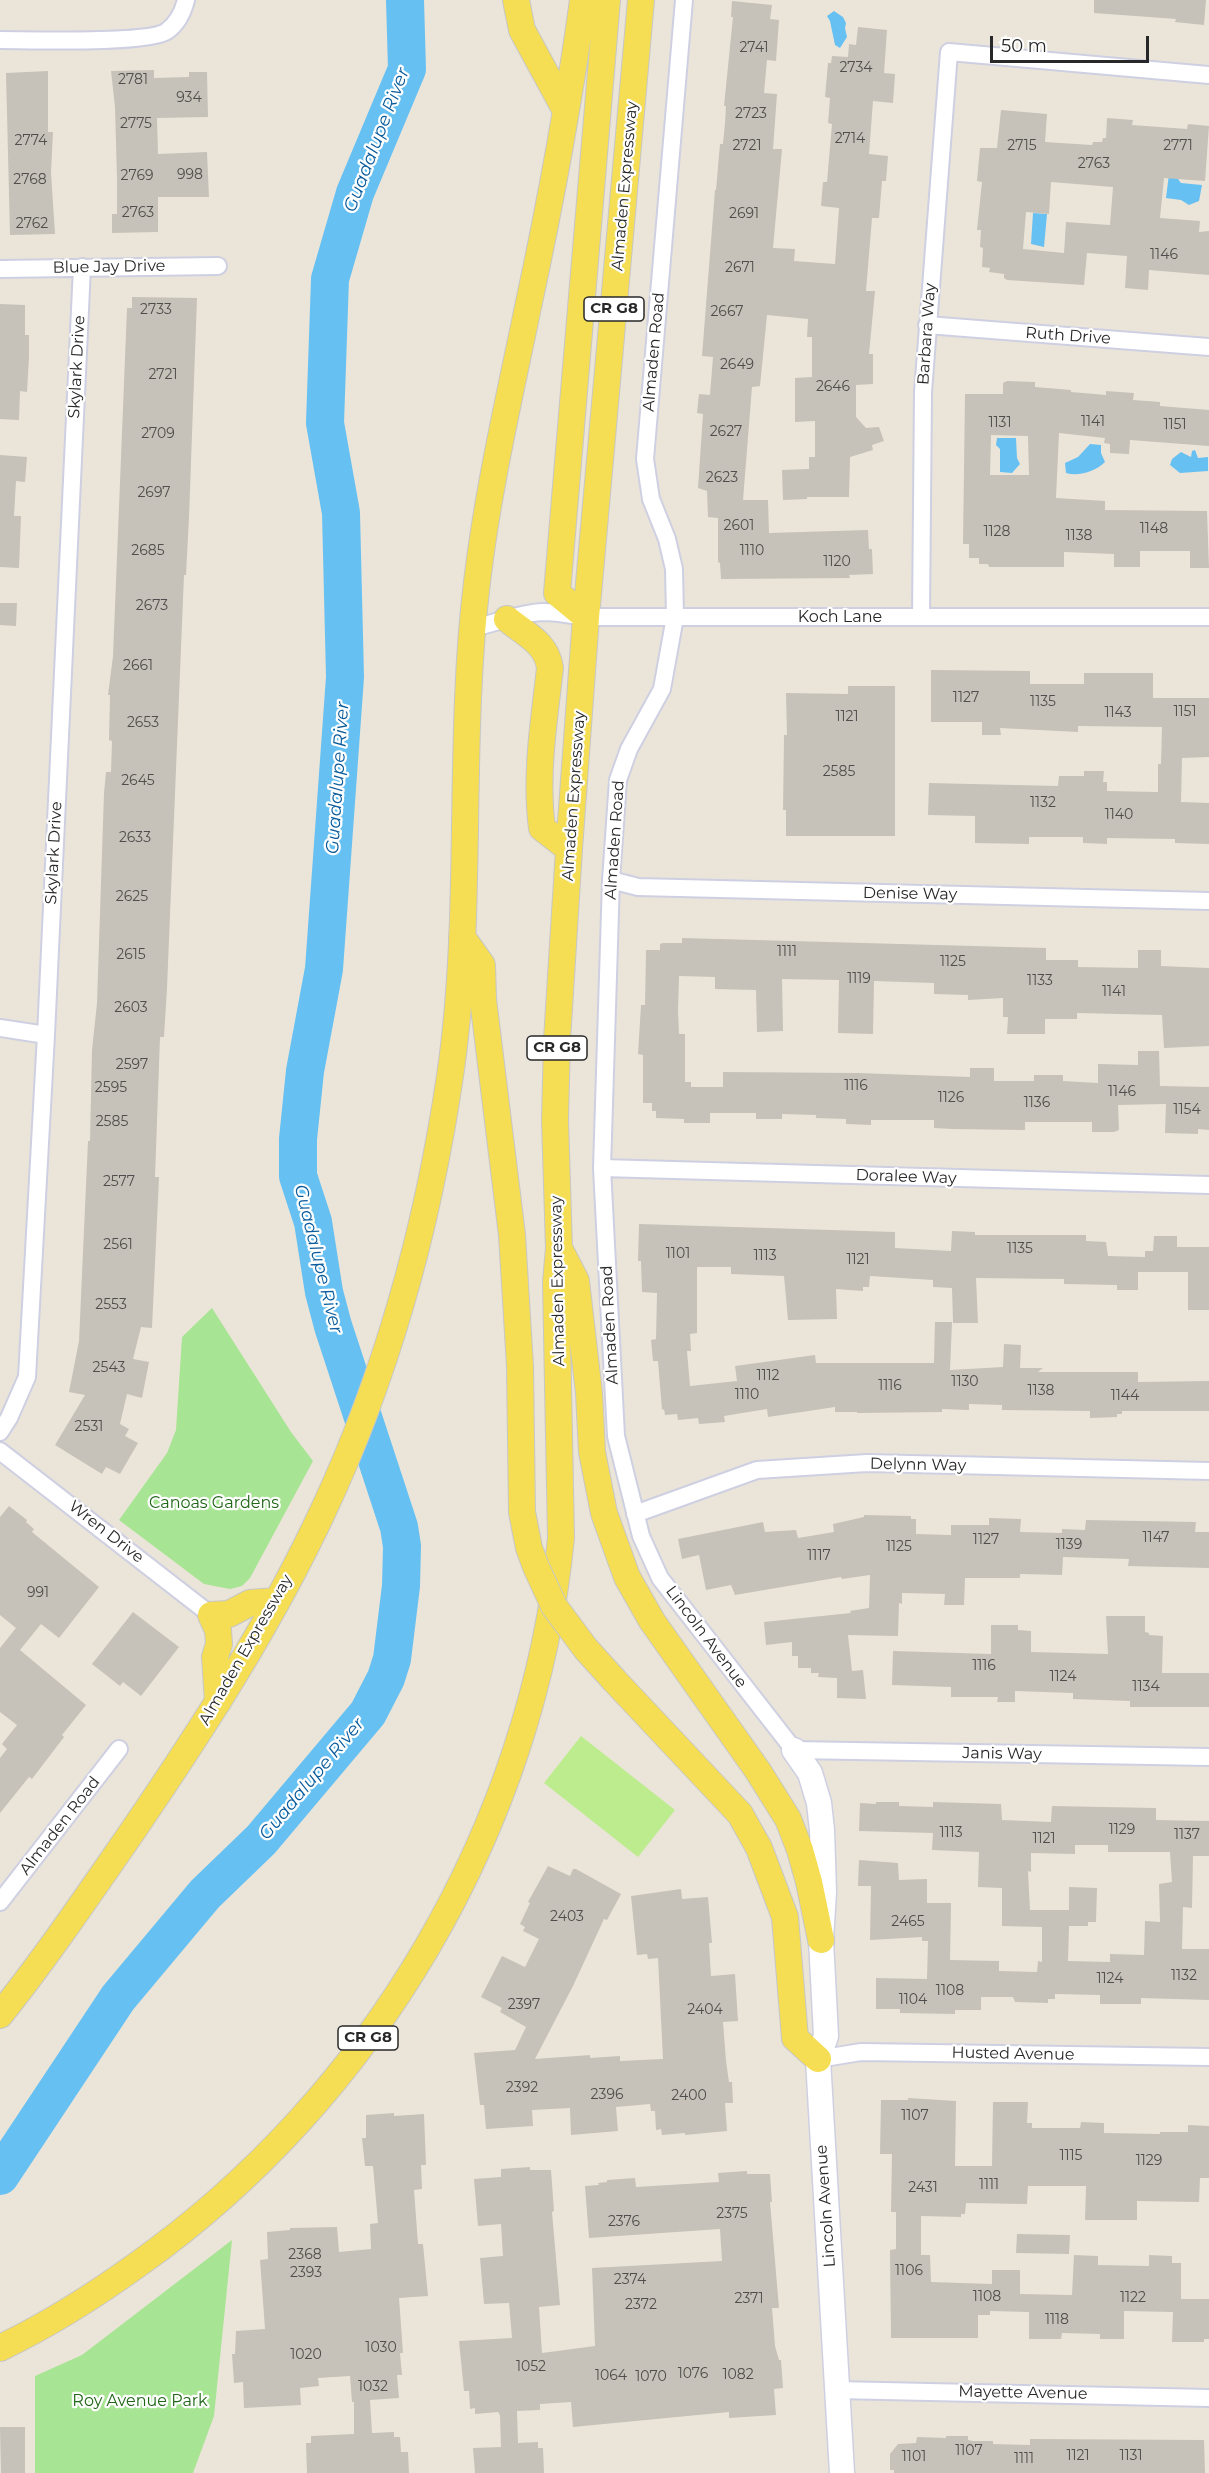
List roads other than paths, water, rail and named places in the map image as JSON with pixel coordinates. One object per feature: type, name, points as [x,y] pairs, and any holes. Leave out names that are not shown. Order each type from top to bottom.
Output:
[{"type":"main road","points":[[516,0],[522,30],[566,111]]},
{"type":"main road","name":"Almaden Expressway","points":[[0,2015],[84,1903],[190,1747],[249,1651],[323,1510],[339,1474],[380,1370],[403,1295],[433,1173],[450,1072],[462,937],[473,628],[481,544],[493,472],[566,111],[583,0]]},
{"type":"main road","points":[[586,617],[557,593],[607,0]]},
{"type":"main road","name":"Almaden Expressway","points":[[0,2348],[111,2284],[172,2241],[239,2185],[296,2127],[338,2078],[411,1975],[452,1904],[482,1841],[504,1785],[540,1670],[557,1579],[562,1502],[556,1282],[559,1248],[555,1120],[557,1040],[586,617],[642,0]]},
{"type":"main road","points":[[507,619],[543,646],[548,656],[550,668],[540,765],[539,806],[542,828],[569,849]]},
{"type":"main road","points":[[462,937],[482,965],[483,999],[512,1235],[520,1366],[522,1512],[536,1567],[554,1606],[580,1642],[740,1814],[759,1848],[785,1917],[795,2038],[818,2059]]},
{"type":"main road","points":[[559,1248],[576,1281],[589,1393],[592,1452],[604,1513],[627,1577],[652,1620],[758,1771],[788,1819],[803,1861],[821,1940]]},
{"type":"main road","points":[[218,1702],[215,1657],[219,1644],[218,1630],[211,1615],[229,1614],[250,1603],[276,1601]]},
{"type":"main road","name":"Lincoln Avenue","points":[[794,1750],[810,1773],[819,1803],[823,1860],[821,1940],[826,2036],[818,2059],[842,2473]]},
{"type":"street","points":[[0,40],[143,39],[166,32],[182,15],[186,0]]},
{"type":"street","name":"Almaden Road","points":[[635,1514],[616,1436],[602,1168],[611,880],[618,780],[629,749],[662,689],[675,617],[674,569],[667,539],[651,499],[645,459],[684,0]]},
{"type":"street","name":"Barbara Way","points":[[921,617],[923,392],[949,52],[1209,75]]},
{"type":"street","name":"Blue Jay Drive","points":[[0,269],[218,266]]},
{"type":"street","name":"Skylark Drive","points":[[0,1432],[9,1418],[27,1377],[46,1035],[82,267]]},
{"type":"street","name":"Ruth Drive","points":[[927,325],[1209,347]]},
{"type":"street","name":"Koch Lane","points":[[473,628],[517,615],[544,612],[586,617],[1209,617]]},
{"type":"street","name":"Denise Way","points":[[611,880],[638,887],[1209,901]]},
{"type":"street","points":[[0,1028],[46,1035]]},
{"type":"street","name":"Doralee Way","points":[[602,1168],[1209,1185]]},
{"type":"street","name":"Wren Drive","points":[[0,1450],[211,1615]]},
{"type":"street","name":"Delynn Way","points":[[635,1514],[757,1470],[867,1463],[1209,1471]]},
{"type":"street","name":"Lincoln Avenue","points":[[635,1514],[648,1555],[660,1578],[794,1750]]},
{"type":"street","name":"Almaden Road","points":[[0,1902],[119,1749]]},
{"type":"street","name":"Janis Way","points":[[794,1750],[1209,1757]]},
{"type":"street","name":"Husted Avenue","points":[[818,2059],[861,2052],[1209,2057]]},
{"type":"street","name":"Mayette Avenue","points":[[836,2390],[1209,2398]]},
{"type":"water","points":[[834,11],[843,17],[846,23],[847,37],[840,48],[835,45],[827,16]]},
{"type":"water","points":[[1169,174],[1175,175],[1181,183],[1202,185],[1199,201],[1189,205],[1181,200],[1166,198]]},
{"type":"water","points":[[1033,213],[1047,214],[1044,247],[1031,244]]},
{"type":"water","points":[[997,438],[1016,438],[1017,458],[1020,464],[1012,473],[1000,472],[1000,449],[996,445]]},
{"type":"water","points":[[1090,444],[1101,445],[1101,453],[1105,462],[1087,472],[1066,473],[1065,463],[1078,457]]},
{"type":"water","points":[[1195,450],[1198,458],[1208,457],[1208,471],[1180,473],[1170,465],[1172,459],[1181,452],[1191,457],[1192,451]]},
{"type":"waterway","name":"Guadalupe River","points":[[0,2176],[118,1998],[205,1894],[261,1840],[368,1713],[386,1678],[392,1659],[401,1586],[402,1546],[399,1527],[324,1292],[313,1222],[298,1176],[298,1139],[305,1071],[324,969],[345,677],[341,513],[325,423],[330,279],[355,193],[407,69],[405,0]]},
{"type":"park label","name":"Canoas Gardens","points":[[214,1503]]},
{"type":"park label","name":"Roy Avenue Park","points":[[140,2401]]}]
